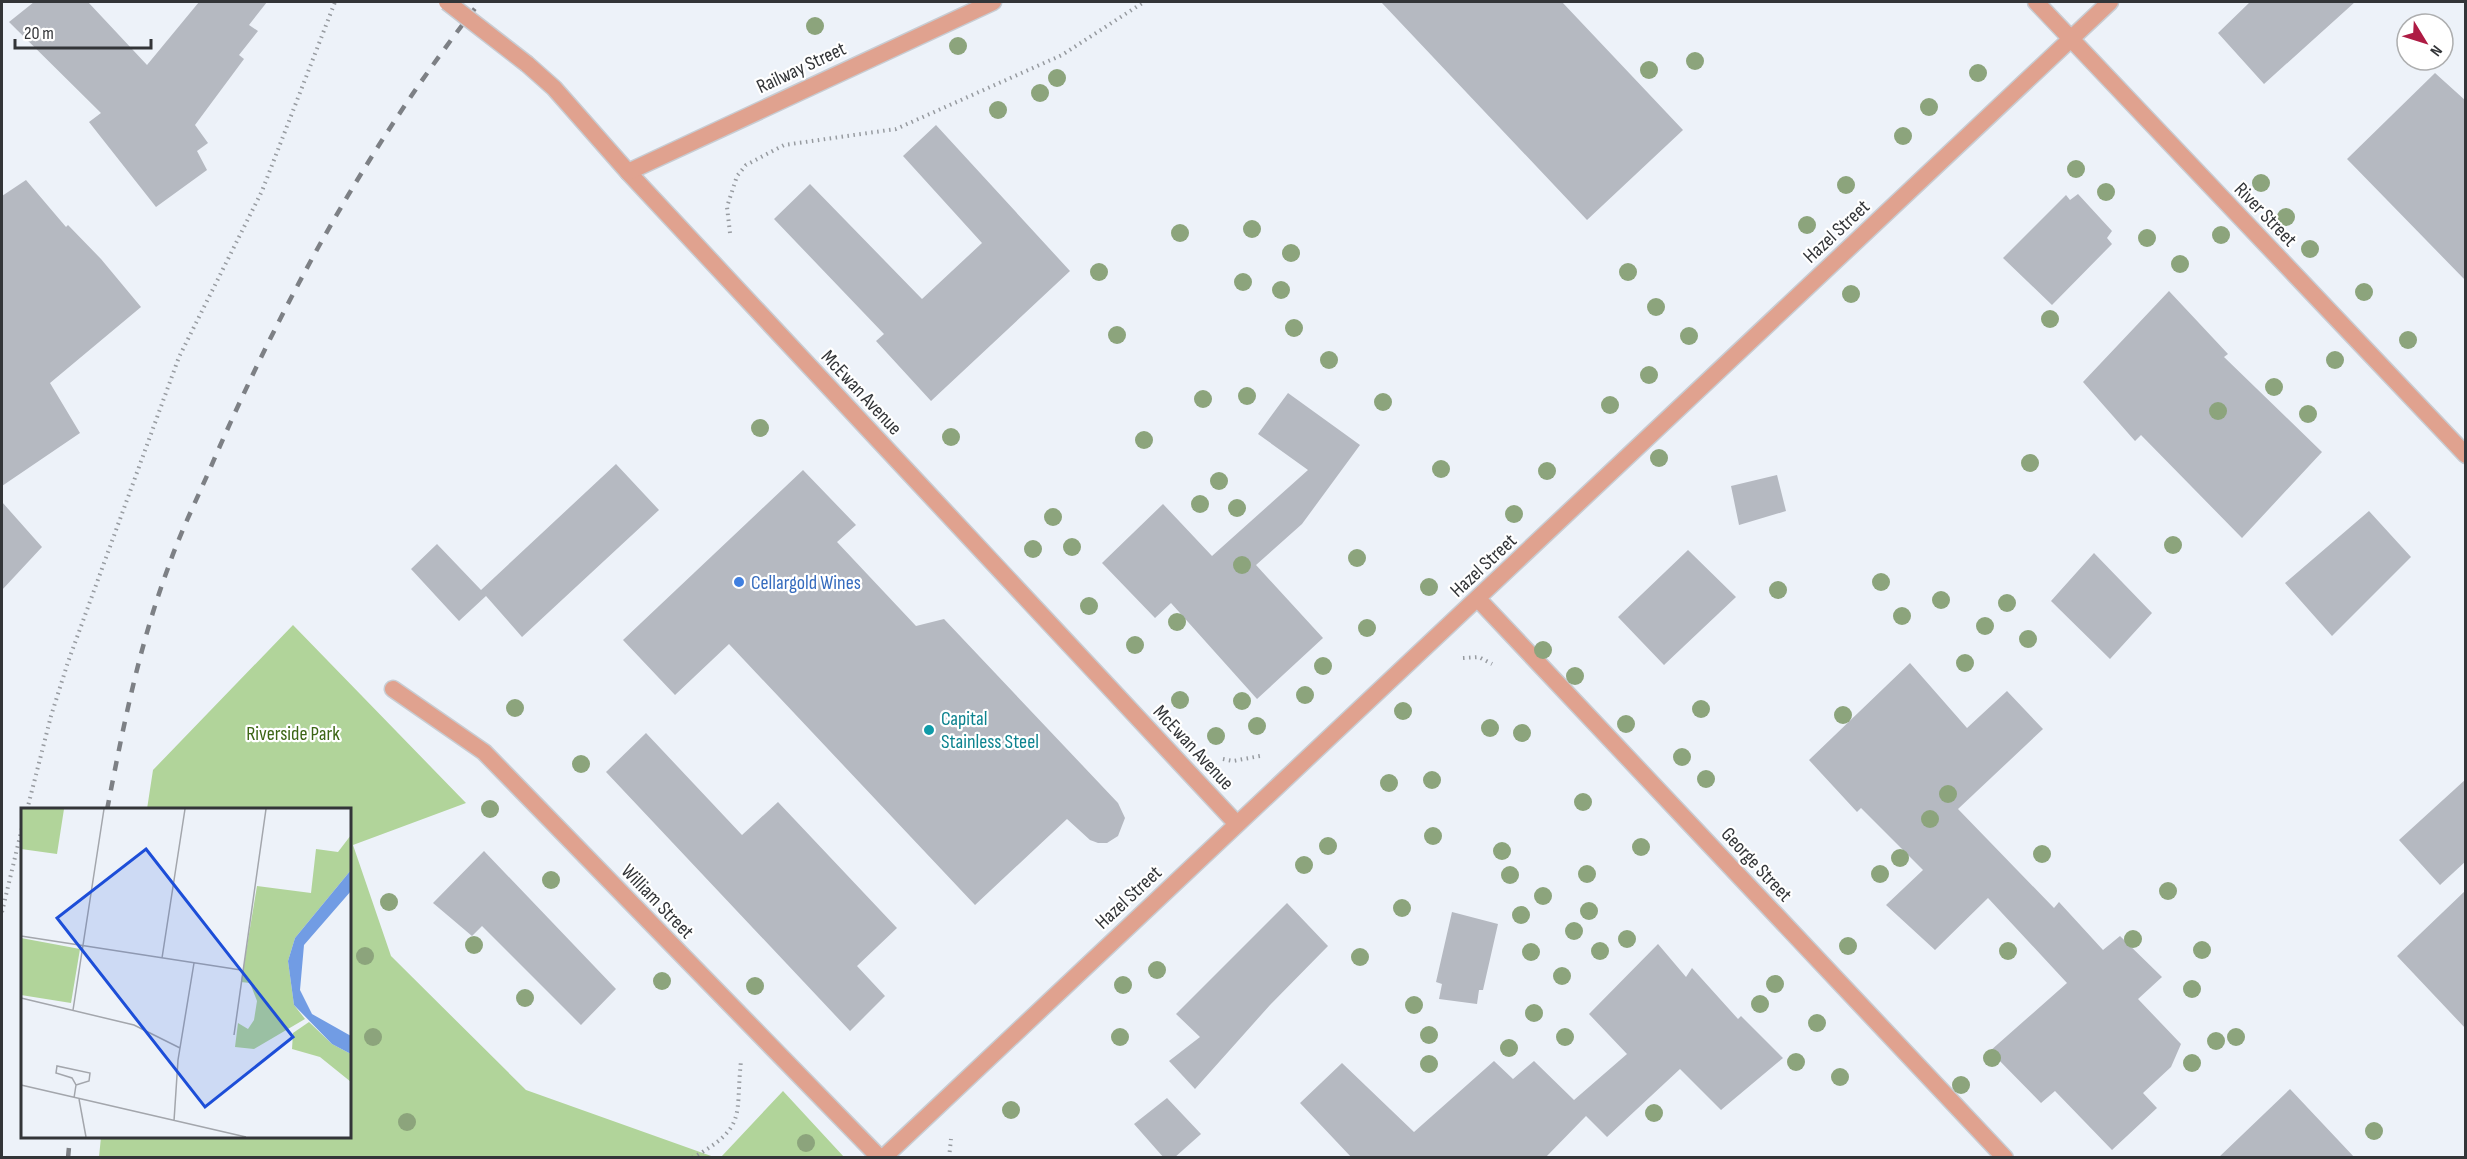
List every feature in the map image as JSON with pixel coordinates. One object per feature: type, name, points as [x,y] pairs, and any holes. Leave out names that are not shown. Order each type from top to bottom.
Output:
[{"type":"street","name":"McEwan Avenue","points":[[447,2],[528,64],[554,88],[603,147],[1236,823]]},
{"type":"street","name":"Railway Street","points":[[628,172],[652,158],[993,2]]},
{"type":"street","name":"River Street","points":[[2036,2],[2466,455]]},
{"type":"street","name":"Hazel Street","points":[[882,1158],[2110,2]]},
{"type":"street","name":"George Street","points":[[1478,599],[2005,1158]]},
{"type":"street","name":"William Street","points":[[393,689],[484,752],[882,1158]]},
{"type":"path","points":[[28,808],[51,716],[68,662],[179,357],[262,191],[335,2]]},
{"type":"path","points":[[731,243],[727,207],[736,176],[746,165],[784,145],[896,129],[1062,56],[1144,2]]},
{"type":"path","points":[[1457,659],[1479,657],[1494,665]]},
{"type":"path","points":[[1219,758],[1249,760],[1267,754]]},
{"type":"path","points":[[2,912],[21,832]]},
{"type":"path","points":[[692,1158],[723,1138],[735,1125],[739,1108],[739,1078],[747,1022]]},
{"type":"path","points":[[949,1158],[952,1136]]},
{"type":"green space","name":"Riverside Park","points":[[293,625],[466,803],[353,845],[391,956],[526,1090],[714,1157],[99,1157],[101,1138],[351,1138],[351,808],[147,808],[153,770]]},
{"type":"green space","points":[[783,1091],[844,1157],[721,1157]]},
{"type":"building","points":[[34,2],[88,2],[147,65],[199,2],[267,2],[249,25],[258,31],[239,55],[244,59],[195,125],[208,143],[197,151],[207,170],[156,207],[89,122],[101,113],[9,22]]},
{"type":"building","points":[[1381,2],[1562,2],[1683,130],[1587,220]]},
{"type":"building","points":[[2250,2],[2355,2],[2264,84],[2218,33]]},
{"type":"building","points":[[2435,73],[2466,101],[2466,281],[2347,159]]},
{"type":"building","points":[[936,125],[1070,271],[931,401],[876,341],[884,334],[774,219],[810,184],[922,299],[982,243],[903,156]]},
{"type":"building","points":[[26,180],[66,227],[68,225],[101,259],[141,307],[50,383],[80,433],[2,486],[2,196]]},
{"type":"building","points":[[2078,194],[2112,231],[2107,238],[2112,244],[2052,305],[2003,258],[2066,195],[2070,200]]},
{"type":"building","points":[[2169,291],[2228,354],[2224,357],[2322,452],[2242,538],[2141,435],[2135,441],[2083,382]]},
{"type":"building","points":[[1288,393],[1360,445],[1302,524],[1256,565],[1323,638],[1257,699],[1171,603],[1155,618],[1102,563],[1163,504],[1212,556],[1308,470],[1258,434]]},
{"type":"building","points":[[616,464],[659,510],[522,637],[486,596],[459,621],[411,569],[437,544],[481,590]]},
{"type":"building","name":"Capital Stainless Steel","points":[[803,470],[856,525],[837,542],[916,626],[944,619],[1118,803],[1125,818],[1118,836],[1107,843],[1098,843],[1090,840],[1067,819],[975,905],[729,644],[675,695],[623,640]]},
{"type":"building","points":[[1777,475],[1786,511],[1739,525],[1731,486]]},
{"type":"building","points":[[2,502],[42,547],[2,590]]},
{"type":"building","points":[[2369,511],[2411,557],[2332,636],[2285,583]]},
{"type":"building","points":[[1688,550],[1736,597],[1664,665],[1618,617]]},
{"type":"building","points":[[2094,553],[2152,613],[2110,659],[2051,601]]},
{"type":"building","points":[[1910,663],[1967,728],[2007,691],[2043,729],[1958,809],[2054,908],[2059,902],[2103,950],[2120,936],[2162,977],[2138,999],[2181,1044],[2171,1067],[2143,1093],[2157,1108],[2112,1150],[2055,1091],[2041,1103],[1990,1051],[2067,983],[1988,898],[1935,950],[1886,905],[1923,870],[1861,808],[1857,812],[1809,760]]},
{"type":"building","points":[[646,733],[742,835],[778,802],[897,928],[857,966],[885,996],[850,1031],[606,772]]},
{"type":"building","points":[[2466,779],[2466,861],[2440,885],[2399,840]]},
{"type":"building","points":[[484,851],[616,989],[581,1025],[482,926],[472,936],[433,903]]},
{"type":"building","points":[[2466,890],[2466,1029],[2397,956]]},
{"type":"building","points":[[1287,903],[1328,946],[1270,1005],[1195,1089],[1169,1061],[1200,1037],[1176,1014]]},
{"type":"building","points":[[1452,912],[1498,924],[1483,990],[1479,990],[1477,1004],[1439,999],[1442,984],[1436,982]]},
{"type":"building","points":[[1658,944],[1686,977],[1692,968],[1738,1019],[1741,1016],[1783,1058],[1721,1110],[1680,1069],[1607,1137],[1586,1116],[1545,1158],[1352,1158],[1300,1103],[1342,1063],[1414,1132],[1494,1061],[1513,1079],[1534,1061],[1574,1100],[1627,1054],[1589,1014]]},
{"type":"building","points":[[2290,1089],[2355,1158],[2218,1158]]},
{"type":"building","points":[[1167,1098],[1201,1134],[1174,1158],[1164,1158],[1134,1124]]},
{"type":"railway","points":[[107,808],[148,627],[179,540],[243,395],[302,277],[367,164],[440,55],[480,2]]},
{"type":"railway","points":[[68,1158],[70,1138]]},
{"type":"place","name":"Cellargold Wines","points":[[739,582]]},
{"type":"place","name":"Capital Stainless Steel","points":[[929,730]]}]
